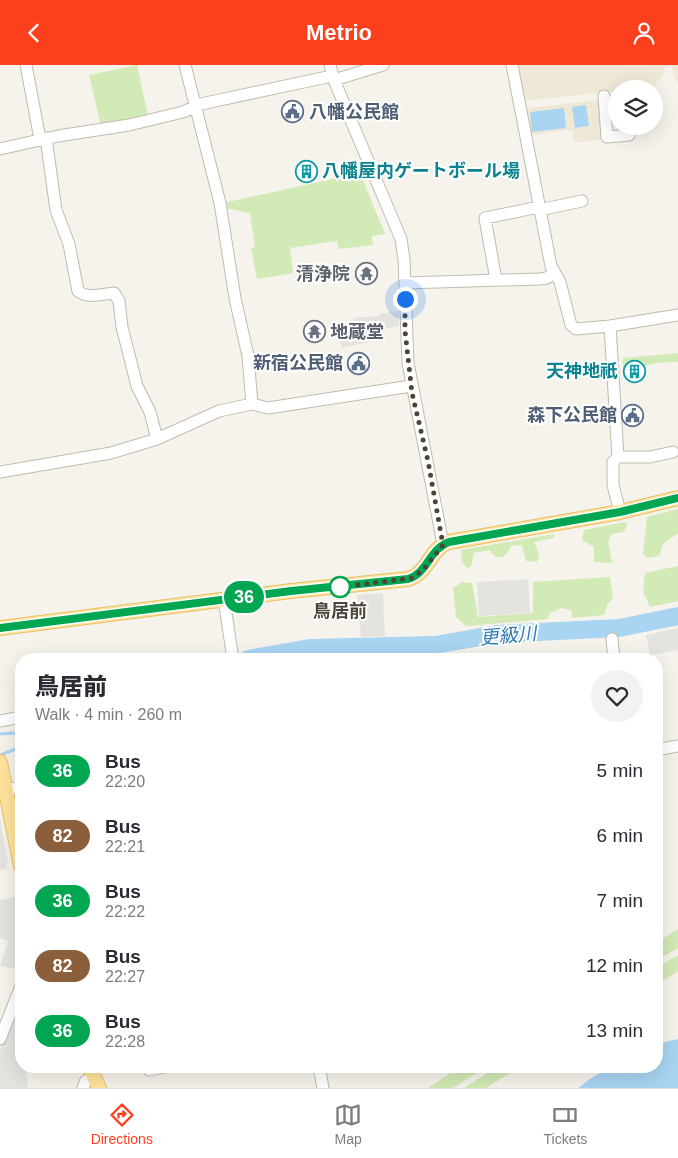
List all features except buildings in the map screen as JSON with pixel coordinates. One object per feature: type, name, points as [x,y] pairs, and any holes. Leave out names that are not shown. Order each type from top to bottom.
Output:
[{"type":"main road","points":[[0,628],[408,579],[420,573],[443,545],[620,512],[678,498]]},
{"type":"main road","points":[[0,762],[15,836]]},
{"type":"street","points":[[26,65],[43,139],[56,210],[69,243],[78,291],[82,295],[114,293],[119,301],[122,327],[137,386],[150,412],[157,439]]},
{"type":"street","points":[[185,65],[220,203],[235,297],[248,356],[252,403]]},
{"type":"street","points":[[0,149],[43,139],[120,127],[196,107],[201,103],[332,74],[383,65]]},
{"type":"street","points":[[512,65],[539,208],[554,271],[560,282],[571,325],[576,329],[610,326],[678,315]]},
{"type":"street","points":[[332,74],[401,239],[405,283],[405,331],[411,386],[443,545]]},
{"type":"street","points":[[604,96],[607,137],[629,135]]},
{"type":"street","points":[[496,280],[485,218],[582,201]]},
{"type":"street","points":[[405,283],[540,279],[547,278],[554,271]]},
{"type":"street","points":[[610,326],[618,457]]},
{"type":"street","points":[[0,472],[44,463],[94,457],[157,439],[219,411],[252,403],[268,408],[411,386]]},
{"type":"street","points":[[620,512],[613,485],[613,462],[618,457],[650,457],[673,452]]},
{"type":"street","points":[[224,600],[232,653]]},
{"type":"street","points":[[612,639],[613,653]]},
{"type":"street","points":[[0,721],[15,718]]},
{"type":"street","points":[[663,749],[678,746]]},
{"type":"street","points":[[6,790],[15,788]]},
{"type":"street","points":[[0,1039],[15,1001]]},
{"type":"street","points":[[320,1073],[323,1088]]},
{"type":"street","points":[[83,1088],[85,1082],[94,1077]]},
{"type":"shaded area","points":[[516,65],[678,65],[678,82],[674,78],[672,66],[664,68],[665,72],[659,80],[608,80],[608,92],[523,101]]},
{"type":"shaded area","points":[[600,100],[602,140],[574,142],[573,131],[565,130],[527,136],[522,109]]},
{"type":"shaded area","points":[[398,311],[399,326],[384,329],[384,339],[342,348],[339,335],[349,333],[350,325],[354,324],[353,318],[379,316],[379,314]]},
{"type":"shaded area","points":[[528,579],[530,613],[479,616],[477,582]]},
{"type":"shaded area","points":[[383,593],[385,636],[361,637],[357,595]]},
{"type":"shaded area","points":[[678,628],[678,650],[650,653],[646,635]]},
{"type":"shaded area","points":[[0,819],[8,863],[6,863],[7,869],[0,870]]},
{"type":"shaded area","points":[[15,897],[15,969],[0,966],[8,941],[0,938],[0,900]]},
{"type":"shaded area","points":[[15,1011],[15,1073],[27,1073],[28,1088],[0,1088],[0,1051]]},
{"type":"green space","points":[[137,65],[148,116],[101,126],[89,75]]},
{"type":"green space","points":[[360,173],[385,234],[372,236],[373,245],[339,249],[337,241],[290,248],[293,273],[257,279],[251,248],[255,247],[250,213],[225,208],[223,203]]},
{"type":"green space","points":[[678,353],[678,362],[649,365],[634,374],[625,375],[622,360],[624,358]]},
{"type":"green space","points":[[678,509],[678,533],[663,544],[659,556],[647,558],[643,554],[647,517]]},
{"type":"green space","points":[[625,522],[627,525],[624,532],[612,534],[608,541],[612,563],[594,562],[594,547],[582,540],[584,530]]},
{"type":"green space","points":[[554,534],[553,538],[534,542],[539,554],[537,562],[526,561],[522,545],[511,546],[502,557],[496,557],[489,550],[474,553],[471,567],[467,568],[462,562],[461,550]]},
{"type":"green space","points":[[678,566],[678,601],[650,607],[643,592],[645,573]]},
{"type":"green space","points":[[610,577],[613,599],[608,603],[604,615],[572,618],[571,610],[561,608],[550,613],[548,619],[466,626],[456,617],[453,588],[462,582],[472,583],[478,617],[533,613],[533,582]]},
{"type":"green space","points":[[678,929],[678,948],[663,957],[663,939]]},
{"type":"green space","points":[[678,955],[678,971],[663,981],[663,964]]},
{"type":"green space","points":[[450,1073],[477,1073],[453,1088],[428,1088]]},
{"type":"green space","points":[[487,1073],[511,1073],[486,1088],[464,1088]]},
{"type":"water","points":[[586,105],[589,126],[575,128],[572,107]]},
{"type":"water","points":[[564,108],[566,128],[532,132],[530,112]]},
{"type":"water","points":[[678,1039],[678,1088],[579,1088],[599,1073],[663,1073],[663,1042]]},
{"type":"waterway","name":"更級川","points":[[282,653],[310,648],[435,645],[497,634],[619,628],[678,616]]},
{"type":"waterway","name":"更級川","points":[[0,734],[15,734]]},
{"type":"waterway","points":[[0,755],[15,749]]},
{"type":"bus line","name":"36","points":[[0,628],[291,591],[408,579],[418,575],[426,567],[436,550],[449,542],[620,512],[678,498]]},
{"type":"place","name":"八幡公民館","points":[[293,112]]},
{"type":"place","name":"八幡屋内ゲートボール場","points":[[306,171]]},
{"type":"place","name":"清浄院","points":[[366,274]]},
{"type":"place","name":"地蔵堂","points":[[314,332]]},
{"type":"place","name":"新宿公民館","points":[[359,363]]},
{"type":"place","name":"天神地祇","points":[[634,371]]},
{"type":"place","name":"森下公民館","points":[[633,415]]},
{"type":"place","name":"鳥居前","points":[[340,587]]},
{"type":"route","points":[[340,587],[412,578],[423,570],[436,550],[443,545],[428,461],[412,393],[405,331],[405,299]]}]
